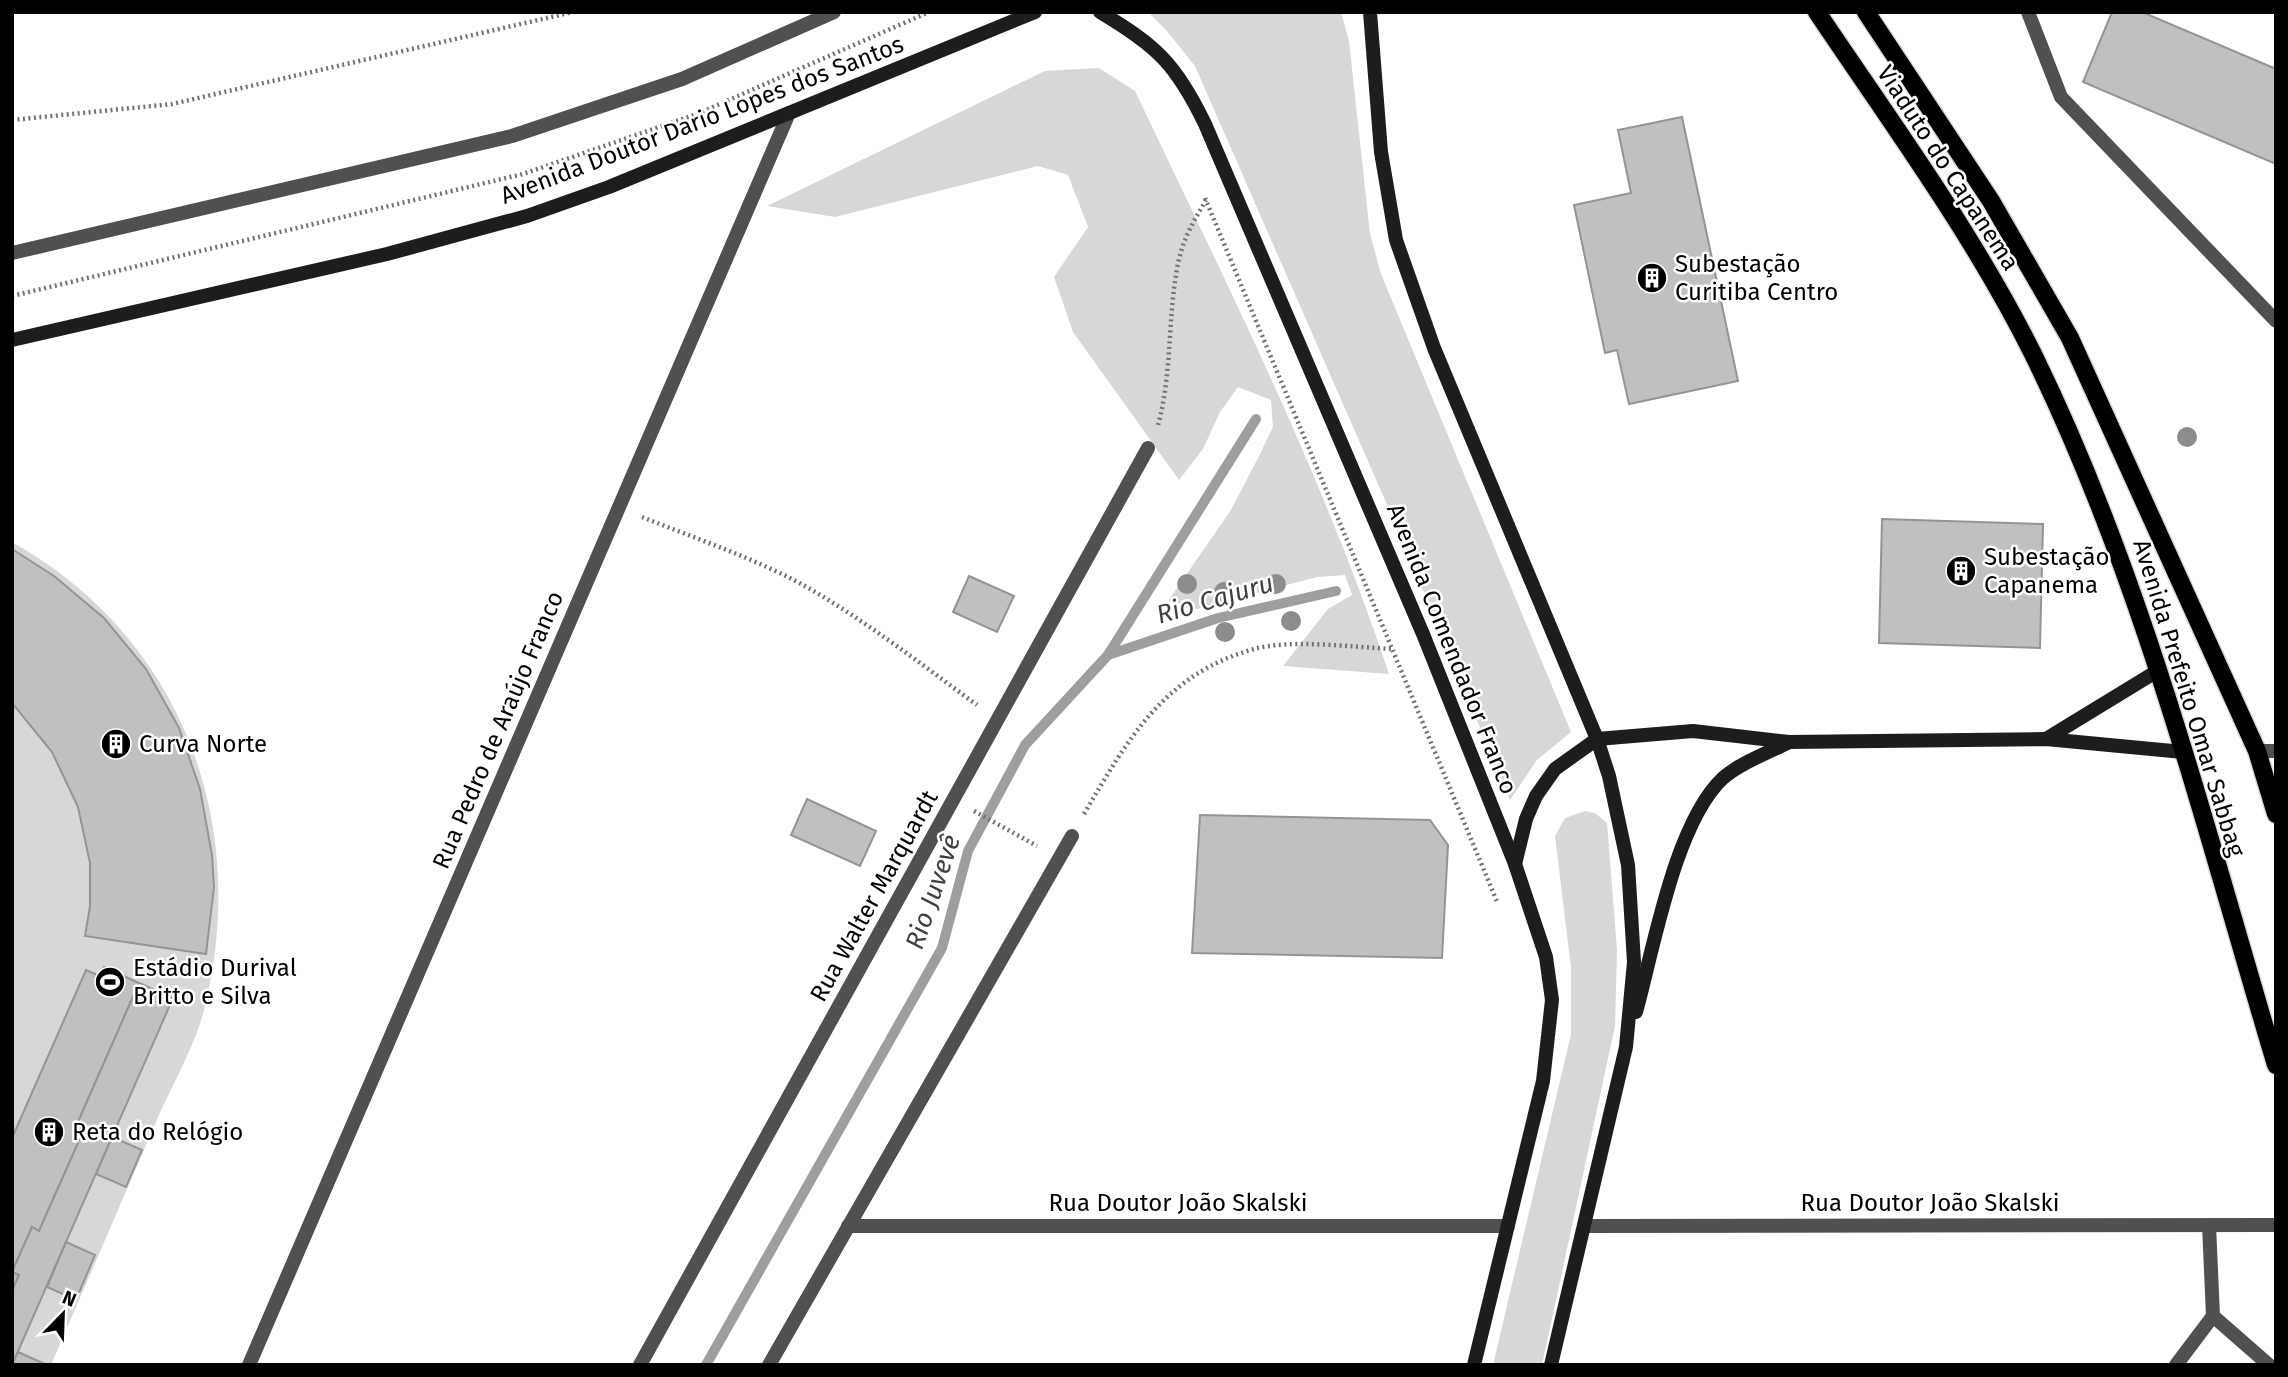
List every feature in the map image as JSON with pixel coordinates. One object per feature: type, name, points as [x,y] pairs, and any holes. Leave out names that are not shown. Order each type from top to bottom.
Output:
[{"type":"main road","name":"Avenida Doutor Dario Lopes dos Santos","points":[[12,340],[387,254],[527,216],[609,187],[1035,12]]},
{"type":"main road","name":"Avenida Comendador Franco","points":[[1100,12],[1149,43],[1171,64],[1188,89],[1360,482],[1515,864],[1546,957],[1552,1000],[1544,1081],[1474,1365]]},
{"type":"main road","name":"Viaduto do Capanema","points":[[1817,12],[1963,232],[2033,354]]},
{"type":"main road","name":"Viaduto do Capanema","points":[[1866,12],[1997,211],[2070,338]]},
{"type":"main road","points":[[1370,13],[1381,152],[1396,240],[1434,348],[1597,738],[1620,825],[1633,915],[1634,962],[1626,1047]]},
{"type":"main road","name":"Avenida Prefeito Omar Sabbag","points":[[2070,338],[2256,751],[2276,814]]},
{"type":"main road","name":"Avenida Prefeito Omar Sabbag","points":[[2033,354],[2101,505],[2159,670],[2276,1065]]},
{"type":"main road","points":[[2046,739],[2159,670]]},
{"type":"main road","points":[[1515,864],[1526,819],[1536,796],[1555,769],[1597,738],[1693,731],[1789,742],[2046,739],[2183,752]]},
{"type":"main road","points":[[1551,1365],[1626,1047],[1692,821],[1704,799],[1725,776],[1789,742]]},
{"type":"street","points":[[12,253],[512,136],[681,79],[834,12]]},
{"type":"street","points":[[2028,12],[2061,97],[2276,321]]},
{"type":"street","name":"Rua Pedro de Araújo Franco","points":[[249,1365],[789,113]]},
{"type":"street","name":"Rua Walter Marquardt","points":[[640,1365],[1147,448]]},
{"type":"street","points":[[2256,751],[2276,751]]},
{"type":"street","points":[[769,1365],[1072,836]]},
{"type":"street","points":[[2176,1365],[2213,1316],[2209,1225]]},
{"type":"street","name":"Rua Doutor João Skalski","points":[[849,1226],[1508,1226]]},
{"type":"street","name":"Rua Doutor João Skalski","points":[[1584,1226],[2276,1226]]},
{"type":"street","points":[[2213,1316],[2270,1360]]},
{"type":"path","points":[[12,120],[172,104],[573,12]]},
{"type":"path","points":[[1202,188],[1499,905]]},
{"type":"path","points":[[1147,448],[1159,423],[1164,394],[1179,259],[1189,228],[1206,200]]},
{"type":"path","points":[[618,508],[748,558],[803,585],[864,622],[998,720]]},
{"type":"path","points":[[1072,836],[1108,774],[1150,711],[1199,671],[1255,649],[1312,645],[1392,649]]},
{"type":"path","points":[[985,817],[1023,838]]},
{"type":"shaded area","points":[[1148,12],[1341,12],[1349,41],[1370,234],[1381,274],[1571,732],[1537,760],[1510,800],[1399,532],[1195,66]]},
{"type":"shaded area","points":[[1099,68],[1135,91],[1303,451],[1363,599],[1389,674],[1283,666],[1328,609],[1352,595],[1345,575],[1317,577],[1193,610],[1168,601],[1231,510],[1258,458],[1273,427],[1271,400],[1238,387],[1220,412],[1203,449],[1179,480],[1073,332],[1054,277],[1088,227],[1068,175],[1038,166],[835,217],[767,206],[1045,71]]},
{"type":"shaded area","name":"Estádio Durival Britto e Silva","points":[[12,542],[71,582],[120,629],[160,683],[189,742],[209,805],[218,872],[216,940],[200,1024],[51,1365],[12,1365]]},
{"type":"shaded area","points":[[1585,811],[1595,813],[1607,823],[1617,950],[1615,1026],[1542,1365],[1493,1365],[1571,1034],[1571,968],[1555,836],[1565,818]]},
{"type":"building","points":[[2112,12],[2142,12],[2276,69],[2276,164],[2083,82]]},
{"type":"building","name":"Subestação Curitiba Centro","points":[[1682,117],[1738,381],[1629,404],[1617,350],[1605,353],[1574,205],[1631,193],[1618,130]]},
{"type":"building","name":"Subestação Capanema","points":[[1882,519],[2043,524],[2040,648],[1879,643]]},
{"type":"building","name":"Curva Norte","points":[[12,549],[54,576],[104,618],[146,669],[179,728],[200,789],[212,855],[214,887],[206,954],[85,936],[90,906],[90,863],[78,807],[52,752],[12,703]]},
{"type":"building","points":[[969,576],[1014,596],[997,632],[953,612]]},
{"type":"building","points":[[807,799],[876,831],[860,866],[791,835]]},
{"type":"building","points":[[1200,815],[1430,820],[1448,845],[1442,958],[1192,953]]},
{"type":"building","name":"Reta do Relógio","points":[[104,967],[139,983],[78,1122],[86,1125],[39,1231],[32,1227],[12,1272],[12,1138],[86,970],[100,976]]},
{"type":"building","points":[[139,983],[173,998],[12,1365],[12,1291],[19,1275],[12,1272],[32,1227],[39,1231],[86,1125],[78,1122]]},
{"type":"building","points":[[112,1137],[142,1150],[126,1187],[96,1174]]},
{"type":"building","points":[[66,1242],[95,1255],[76,1300],[47,1287]]},
{"type":"building","points":[[12,1272],[19,1275],[12,1291]]},
{"type":"building","points":[[18,1352],[47,1365],[12,1365]]},
{"type":"waterway","name":"Rio Juvevê","points":[[706,1365],[942,948],[968,851],[1025,745],[1108,655],[1256,419]]},
{"type":"waterway","name":"Rio Cajuru","points":[[1108,655],[1218,618],[1336,591]]},
{"type":"place","name":"Subestação Curitiba Centro","points":[[1652,278]]},
{"type":"place","name":"Subestação Capanema","points":[[1961,571]]},
{"type":"place","name":"Curva Norte","points":[[116,744]]},
{"type":"place","name":"Estádio Durival Britto e Silva","points":[[110,982]]},
{"type":"place","name":"Reta do Relógio","points":[[49,1132]]}]
